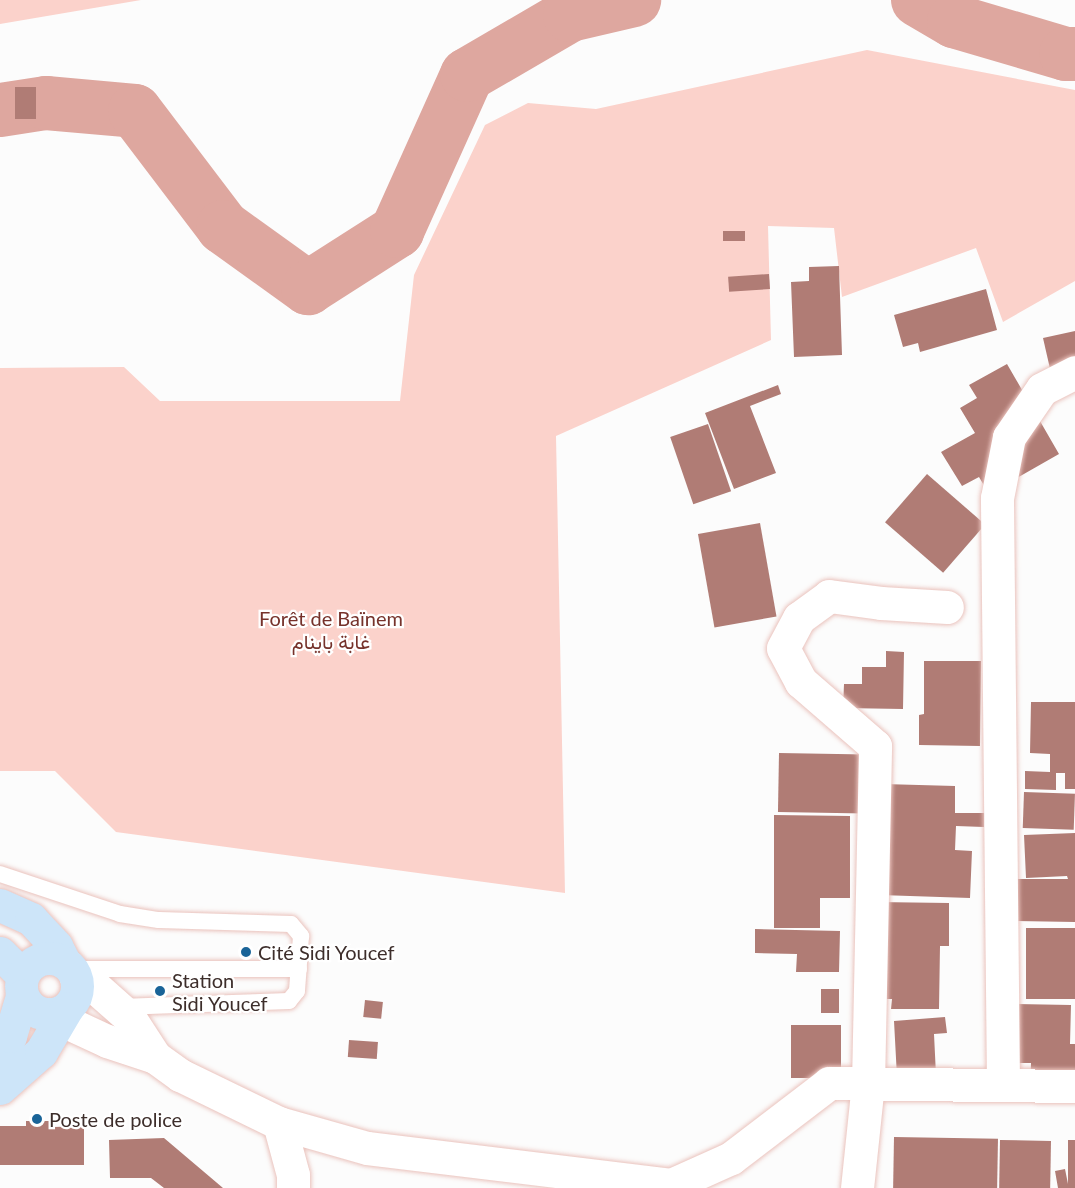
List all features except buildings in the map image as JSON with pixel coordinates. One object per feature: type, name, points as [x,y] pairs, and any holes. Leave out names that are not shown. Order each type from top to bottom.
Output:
[{"type":"main road","points":[[0,905],[31,919],[56,946],[70,969],[77,990],[33,1061],[0,1088]]},
{"type":"main road","points":[[15,974],[36,961],[55,958],[70,969]]},
{"type":"main road","points":[[15,974],[33,1010],[60,1015]]},
{"type":"main road","points":[[0,1055],[10,1036],[15,974]]},
{"type":"street","points":[[1002,1085],[997,498],[1009,437],[1042,389],[1075,372]]},
{"type":"street","points":[[857,1188],[868,1084],[876,746],[801,682],[783,648],[799,618],[829,596],[882,603],[946,607]]},
{"type":"street","points":[[70,969],[119,1006],[143,1035],[155,1057]]},
{"type":"street","points":[[60,1015],[107,1041],[155,1057],[180,1075],[279,1123],[367,1148],[671,1185],[731,1158],[829,1083],[1075,1086]]},
{"type":"street","points":[[279,1123],[293,1175],[293,1188]]},
{"type":"lane","points":[[0,874],[24,880],[101,909],[139,918],[291,924],[301,936],[297,991],[294,997],[283,1003],[119,1006]]},
{"type":"lane","points":[[70,969],[299,969]]},
{"type":"green space","points":[[0,0],[141,0],[0,24]]},
{"type":"green space","name":"Forêt de Baïnem غابة باينام","points":[[867,50],[1075,90],[1075,281],[1003,322],[976,248],[842,297],[834,228],[768,226],[771,340],[556,436],[565,893],[116,832],[55,771],[0,771],[0,368],[124,367],[160,401],[400,401],[414,275],[485,125],[528,103],[596,109]]},
{"type":"waterway","points":[[0,110],[46,103],[135,111],[223,227],[308,288],[397,231],[467,75],[570,15],[634,0]]},
{"type":"waterway","points":[[918,0],[954,21],[1066,54],[1075,54]]},
{"type":"place","name":"Cité Sidi Youcef","points":[[246,952]]},
{"type":"place","name":"Station Sidi Youcef","points":[[160,991]]},
{"type":"place","name":"Poste de police","points":[[37,1119]]}]
